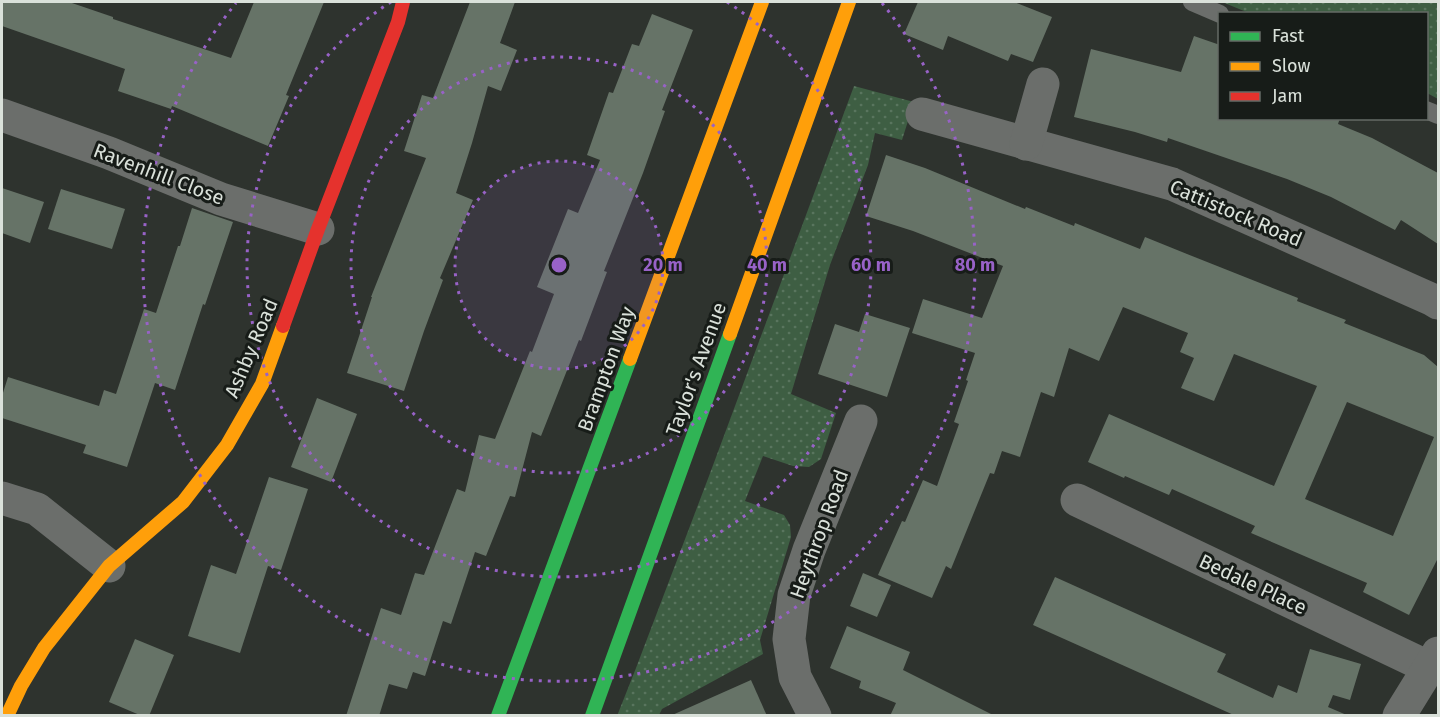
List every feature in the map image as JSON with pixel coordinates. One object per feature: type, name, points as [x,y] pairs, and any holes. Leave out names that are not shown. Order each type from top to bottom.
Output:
[{"type":"street","name":"Ashby Road","points":[[7,716],[21,686],[44,648],[110,566],[183,502],[226,445],[262,384],[318,229],[398,22],[403,2]]},
{"type":"street","name":"Brampton Way","points":[[498,716],[760,2]]},
{"type":"street","name":"Taylor's Avenue","points":[[592,716],[849,2]]},
{"type":"street","points":[[1026,144],[1043,84]]},
{"type":"street","name":"Cattistock Road","points":[[922,114],[1172,184],[1438,303]]},
{"type":"street","name":"Ravenhill Close","points":[[2,115],[109,153],[221,199],[318,229]]},
{"type":"street","name":"Heythrop Road","points":[[815,716],[795,677],[789,639],[794,595],[809,550],[861,421]]},
{"type":"street","points":[[2,498],[37,509],[110,566]]},
{"type":"street","name":"Bedale Place","points":[[1077,500],[1434,661]]},
{"type":"street","points":[[1399,716],[1434,661]]},
{"type":"lane","points":[[1192,2],[1218,13]]},
{"type":"green space","points":[[1222,2],[1438,2],[1438,99],[1428,94],[1428,12],[1247,12]]},
{"type":"green space","points":[[854,86],[914,102],[902,140],[875,133],[868,165],[830,265],[791,394],[836,413],[821,459],[809,467],[793,466],[763,456],[745,501],[784,515],[790,525],[791,537],[760,640],[763,654],[662,709],[659,715],[617,716],[709,476]]},
{"type":"building","points":[[2,2],[69,2],[231,58],[254,2],[324,2],[268,146],[172,106],[171,109],[118,91],[125,69],[2,26]]},
{"type":"building","points":[[470,2],[515,2],[500,43],[517,50],[501,91],[488,86],[456,193],[473,200],[440,278],[443,280],[404,391],[347,373],[371,297],[426,158],[404,151],[422,95],[433,98]]},
{"type":"building","points":[[918,2],[1014,2],[1052,17],[1033,62],[1011,54],[1008,61],[948,36],[943,50],[904,34]]},
{"type":"building","points":[[652,14],[693,30],[662,110],[665,111],[643,173],[604,271],[607,272],[581,341],[579,340],[541,436],[532,432],[515,497],[510,496],[486,556],[475,552],[451,624],[443,621],[425,676],[413,672],[407,689],[389,684],[379,716],[346,716],[381,608],[401,615],[415,573],[424,575],[457,489],[465,492],[479,435],[495,439],[554,294],[537,287],[568,209],[578,213],[600,160],[587,155],[609,92],[613,93],[632,44],[639,46]]},
{"type":"building","points":[[1194,36],[1218,44],[1218,120],[1339,120],[1338,124],[1372,138],[1438,173],[1438,244],[1401,220],[1395,230],[1331,197],[1287,179],[1168,138],[1167,142],[1074,117],[1091,49],[1181,72]]},
{"type":"building","points":[[886,155],[925,168],[1025,209],[1026,207],[1074,226],[1075,223],[1140,249],[1145,237],[1298,298],[1297,301],[1346,320],[1344,323],[1424,355],[1438,367],[1438,558],[1409,615],[1363,592],[1367,583],[1251,533],[1255,526],[1172,489],[1169,495],[1088,462],[1109,414],[1274,486],[1317,386],[1234,354],[1214,401],[1181,388],[1194,358],[1180,352],[1188,333],[1123,307],[1099,361],[1069,348],[1054,397],[1041,392],[1020,457],[1002,451],[994,474],[990,473],[951,569],[946,566],[932,598],[878,575],[923,480],[937,486],[959,424],[954,422],[975,353],[912,333],[923,299],[982,318],[1003,266],[913,231],[866,216]],"holes":[[[1347,402],[1434,437],[1393,536],[1305,499]]]},
{"type":"building","points":[[2,188],[44,202],[30,243],[2,233]]},
{"type":"building","points":[[61,189],[125,209],[112,249],[48,229]]},
{"type":"building","points":[[192,208],[233,222],[175,390],[155,383],[127,467],[83,453],[86,445],[2,418],[2,396],[8,377],[99,406],[104,390],[116,394],[144,309],[156,313]]},
{"type":"building","points":[[865,314],[910,328],[887,397],[818,374],[835,324],[859,332]]},
{"type":"building","points":[[317,398],[357,414],[331,482],[291,467]]},
{"type":"building","points":[[269,477],[308,489],[281,570],[268,566],[240,653],[188,636],[211,565],[236,574]]},
{"type":"building","points":[[863,573],[891,585],[877,617],[850,606]]},
{"type":"building","points":[[1055,577],[1226,654],[1217,672],[1273,698],[1278,685],[1297,693],[1310,649],[1361,664],[1350,700],[1333,695],[1328,707],[1349,716],[1236,716],[1033,625]]},
{"type":"building","points":[[847,626],[910,652],[903,670],[995,716],[890,716],[896,703],[859,688],[861,681],[830,668]]},
{"type":"building","points":[[135,639],[174,655],[149,716],[142,716],[109,702]]},
{"type":"building","points":[[751,680],[767,716],[670,716]]},
{"type":"traffic: fast","points":[[592,716],[730,334]]},
{"type":"traffic: fast","points":[[498,716],[630,359]]},
{"type":"traffic: slow","points":[[630,359],[762,2]]},
{"type":"traffic: slow","points":[[730,334],[849,2]]},
{"type":"traffic: slow","points":[[7,716],[21,686],[44,648],[109,566],[183,502],[227,445],[262,384],[283,326]]},
{"type":"traffic: jam","points":[[283,326],[398,22],[403,2]]}]
